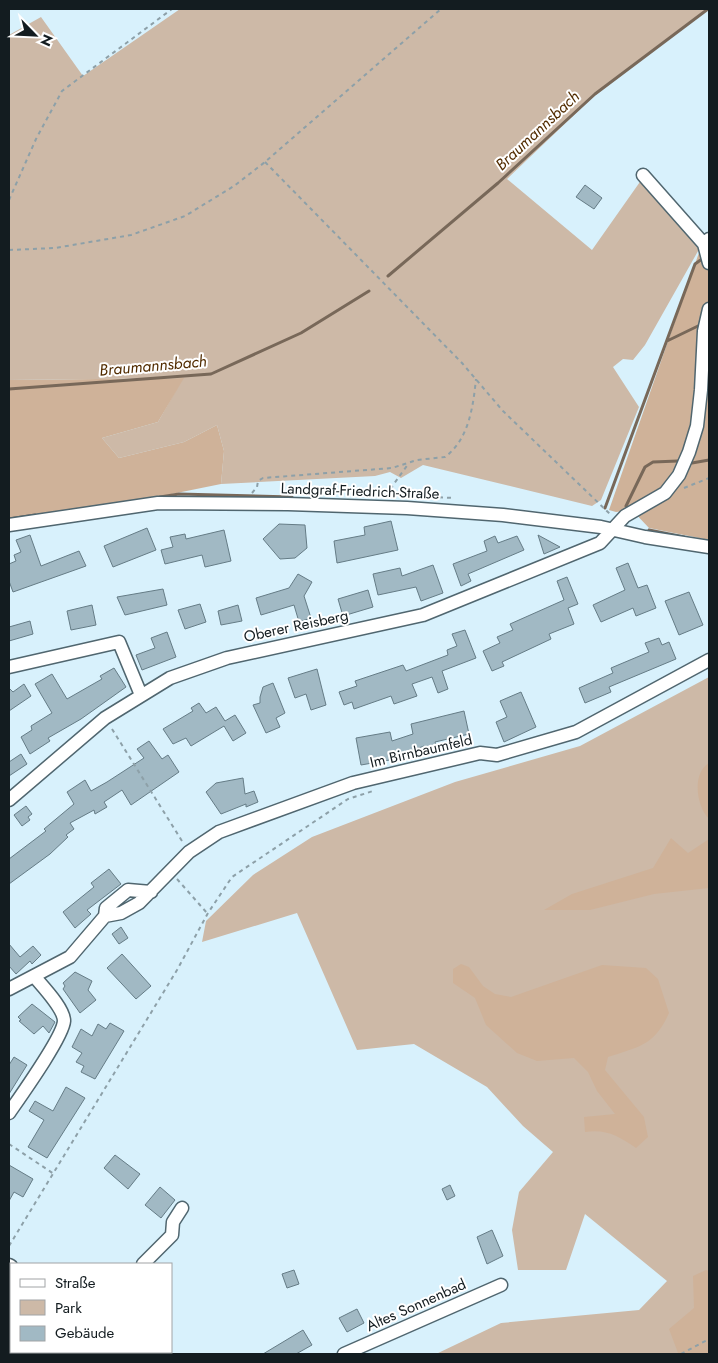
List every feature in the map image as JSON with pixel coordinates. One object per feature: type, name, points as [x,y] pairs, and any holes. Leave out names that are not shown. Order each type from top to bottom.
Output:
[{"type":"street","points":[[643,175],[707,241],[709,263]]},
{"type":"street","name":"Oberer Reisberg","points":[[9,800],[105,718],[170,678],[227,658],[423,615],[450,606],[600,543],[617,526],[665,493],[679,475],[697,426],[704,331],[709,308]]},
{"type":"street","name":"Landgraf-Friedrich-Straße","points":[[9,525],[158,503],[407,508],[617,526],[709,547]]},
{"type":"street","points":[[9,666],[119,642],[141,695]]},
{"type":"street","name":"Im Birnbaumfeld","points":[[9,989],[70,957],[105,916],[106,908],[128,890],[151,892],[189,852],[202,842],[227,829],[353,783],[480,752],[497,755],[576,732],[709,660]]},
{"type":"street","points":[[9,1114],[41,1065],[64,1021],[62,1012],[34,976]]},
{"type":"street","points":[[144,1263],[172,1235],[173,1222],[182,1208]]},
{"type":"street","name":"Altes Sonnenbad","points":[[344,1354],[501,1285]]},
{"type":"path","points":[[9,200],[36,139],[62,90],[172,9]]},
{"type":"path","points":[[9,250],[55,248],[131,235],[185,216],[234,186],[265,162],[441,9]]},
{"type":"path","points":[[265,162],[476,379],[537,445],[599,505],[617,526]]},
{"type":"path","points":[[252,493],[257,487],[258,481],[263,478],[392,468],[445,457],[450,453],[470,418],[476,379]]},
{"type":"path","points":[[389,496],[388,492],[409,463]]},
{"type":"path","points":[[105,718],[189,852]]},
{"type":"path","points":[[9,1246],[232,877],[348,798],[376,791]]},
{"type":"path","points":[[170,873],[208,914]]},
{"type":"path","points":[[9,1144],[54,1174]]},
{"type":"path","points":[[681,1354],[709,1340]]},
{"type":"green space","points":[[180,9],[709,9],[593,97],[507,179],[592,250],[642,179],[702,244],[645,345],[633,360],[623,359],[613,367],[639,407],[601,500],[592,506],[423,465],[401,478],[390,472],[375,476],[221,484],[224,451],[217,425],[184,442],[119,458],[102,438],[158,422],[183,378],[9,380],[9,35],[41,17],[83,76]]},
{"type":"green space","points":[[709,677],[709,1354],[436,1354],[501,1323],[639,1310],[667,1281],[585,1214],[566,1270],[518,1270],[512,1230],[519,1192],[553,1152],[523,1126],[487,1087],[414,1044],[357,1050],[297,913],[202,942],[206,921],[253,875],[312,837],[455,782],[580,746]]},
{"type":"shaded area","points":[[709,239],[709,540],[649,528],[632,510],[616,512],[609,510],[702,244]]},
{"type":"shaded area","points":[[184,378],[158,422],[102,438],[119,458],[184,442],[217,425],[224,451],[221,484],[9,527],[9,380]]},
{"type":"shaded area","points":[[709,763],[709,819],[701,807],[698,782],[703,768]]},
{"type":"shaded area","points":[[671,838],[688,853],[709,839],[709,888],[654,894],[590,910],[544,910],[572,894],[653,868]]},
{"type":"shaded area","points":[[461,964],[469,967],[483,986],[495,994],[511,997],[602,965],[646,968],[658,979],[669,1013],[664,1024],[645,1043],[608,1057],[605,1070],[644,1117],[648,1137],[636,1148],[612,1134],[593,1131],[585,1132],[584,1117],[615,1114],[597,1091],[588,1072],[574,1058],[537,1061],[517,1053],[486,1025],[475,998],[453,983],[453,969]]},
{"type":"shaded area","points":[[706,1270],[709,1271],[709,1354],[676,1354],[678,1353],[669,1329],[694,1308],[693,1276]]},
{"type":"building","points":[[585,185],[602,198],[594,209],[576,197]]},
{"type":"building","points":[[391,521],[398,550],[337,563],[334,541],[365,535],[364,527]]},
{"type":"building","points":[[279,524],[305,525],[307,548],[295,558],[280,559],[263,539]]},
{"type":"building","points":[[147,528],[156,550],[113,567],[104,546]]},
{"type":"building","points":[[224,530],[231,561],[205,567],[202,555],[165,564],[161,550],[173,547],[170,537],[185,534],[186,539]]},
{"type":"building","points":[[30,535],[41,566],[79,551],[86,566],[13,592],[9,581],[9,564],[16,561],[14,555],[21,552],[16,540]]},
{"type":"building","points":[[538,535],[560,547],[544,554]]},
{"type":"building","points":[[495,536],[498,543],[517,536],[524,550],[468,574],[471,581],[461,586],[453,564],[487,551],[484,541]]},
{"type":"building","points":[[628,563],[638,588],[647,585],[656,608],[636,616],[633,608],[601,622],[593,605],[625,590],[616,568]]},
{"type":"building","points":[[433,565],[443,593],[421,601],[416,587],[378,595],[373,574],[400,568],[402,576]]},
{"type":"building","points":[[298,574],[312,582],[304,596],[311,618],[299,622],[294,605],[261,615],[256,598],[289,588]]},
{"type":"building","points":[[567,577],[578,604],[568,608],[574,624],[549,634],[551,639],[502,662],[504,666],[492,671],[483,651],[500,643],[497,637],[513,630],[510,624],[564,600],[557,581]]},
{"type":"building","points":[[163,589],[167,605],[125,615],[117,597]]},
{"type":"building","points":[[368,590],[373,607],[343,616],[338,599]]},
{"type":"building","points":[[689,592],[703,625],[679,635],[665,601]]},
{"type":"building","points":[[200,604],[206,622],[185,629],[178,610]]},
{"type":"building","points":[[92,605],[96,625],[71,630],[67,611]]},
{"type":"building","points":[[238,605],[242,621],[221,625],[218,611]]},
{"type":"building","points":[[30,621],[33,634],[9,641],[9,627]]},
{"type":"building","points":[[465,630],[476,658],[442,671],[448,689],[438,693],[432,677],[412,684],[417,696],[394,704],[391,696],[354,709],[352,702],[344,705],[339,692],[357,686],[355,681],[403,665],[406,671],[448,655],[447,650],[457,646],[452,634]]},
{"type":"building","points":[[167,632],[176,657],[142,670],[136,655],[155,648],[151,638]]},
{"type":"building","points":[[659,638],[662,645],[669,642],[676,659],[609,687],[611,692],[585,703],[579,688],[613,673],[611,668],[649,652],[645,643]]},
{"type":"building","points":[[114,668],[126,687],[81,719],[48,738],[50,741],[30,754],[21,737],[32,730],[31,726],[52,713],[35,684],[52,674],[67,699],[102,679],[100,676]]},
{"type":"building","points":[[317,669],[326,705],[311,710],[306,694],[295,698],[288,678]]},
{"type":"building","points":[[273,683],[285,713],[276,718],[280,727],[266,733],[253,705],[260,703],[263,687]]},
{"type":"building","points":[[24,684],[31,696],[9,711],[9,688],[13,692]]},
{"type":"building","points":[[521,692],[536,727],[504,742],[496,722],[507,717],[500,701]]},
{"type":"building","points":[[199,703],[206,713],[216,707],[225,721],[235,715],[246,733],[233,741],[224,726],[191,746],[186,738],[173,744],[163,729],[193,711],[191,708]]},
{"type":"building","points":[[464,711],[469,734],[435,742],[438,751],[426,755],[424,746],[395,757],[395,759],[361,765],[356,738],[390,732],[392,741],[413,734],[411,724]]},
{"type":"building","points":[[149,741],[162,759],[168,755],[179,772],[131,805],[122,790],[104,802],[107,807],[95,814],[94,810],[70,823],[74,829],[66,835],[68,837],[50,854],[9,884],[9,859],[46,831],[44,829],[74,804],[67,792],[85,780],[91,791],[107,782],[144,758],[137,749]]},
{"type":"building","points":[[21,754],[27,764],[9,776],[9,762]]},
{"type":"building","points":[[243,778],[245,794],[254,791],[258,802],[246,807],[246,804],[221,814],[206,792],[216,783]]},
{"type":"building","points":[[26,806],[32,814],[28,817],[30,820],[22,826],[14,815]]},
{"type":"building","points":[[109,869],[121,884],[87,910],[91,914],[75,928],[63,912],[94,887],[91,883]]},
{"type":"building","points":[[121,927],[128,938],[119,944],[112,934]]},
{"type":"building","points":[[9,944],[20,957],[33,946],[41,955],[32,964],[30,961],[16,974],[9,966]]},
{"type":"building","points":[[122,954],[151,986],[136,999],[107,968]]},
{"type":"building","points":[[75,972],[92,981],[88,990],[96,1000],[80,1013],[63,989],[65,986],[63,983]]},
{"type":"building","points":[[32,1004],[55,1022],[49,1033],[43,1026],[34,1034],[19,1021],[21,1020],[18,1017]]},
{"type":"building","points":[[110,1023],[124,1031],[95,1079],[81,1072],[84,1066],[76,1062],[82,1053],[72,1047],[81,1029],[92,1036],[98,1024],[106,1029]]},
{"type":"building","points":[[14,1057],[27,1065],[9,1094],[9,1065]]},
{"type":"building","points":[[66,1087],[85,1098],[47,1158],[28,1147],[44,1120],[29,1111],[35,1101],[53,1111]]},
{"type":"building","points":[[115,1155],[140,1174],[128,1189],[104,1168]]},
{"type":"building","points":[[9,1165],[33,1179],[23,1197],[14,1192],[9,1201]]},
{"type":"building","points":[[450,1185],[455,1196],[447,1200],[442,1189]]},
{"type":"building","points":[[160,1187],[175,1200],[161,1218],[145,1205]]},
{"type":"building","points":[[492,1230],[503,1256],[487,1264],[477,1237]]},
{"type":"building","points":[[294,1270],[299,1284],[287,1288],[282,1274]]},
{"type":"building","points":[[357,1309],[364,1323],[347,1332],[339,1318]]},
{"type":"building","points":[[303,1330],[312,1345],[296,1354],[263,1354]]},
{"type":"waterway","name":"Braumannsbach","points":[[388,276],[498,183],[595,94],[708,9]]},
{"type":"waterway","points":[[605,508],[695,264],[702,259]]},
{"type":"waterway","name":"Braumannsbach","points":[[9,389],[211,374],[301,333],[369,291]]},
{"type":"waterway","points":[[667,341],[698,326]]},
{"type":"waterway","points":[[692,463],[709,460]]},
{"type":"waterway","points":[[626,506],[645,467],[653,462],[678,461]]},
{"type":"waterway","points":[[160,497],[179,494],[292,497]]},
{"type":"waterway","points":[[9,519],[35,515]]},
{"type":"waterway","points":[[649,530],[684,537]]}]
